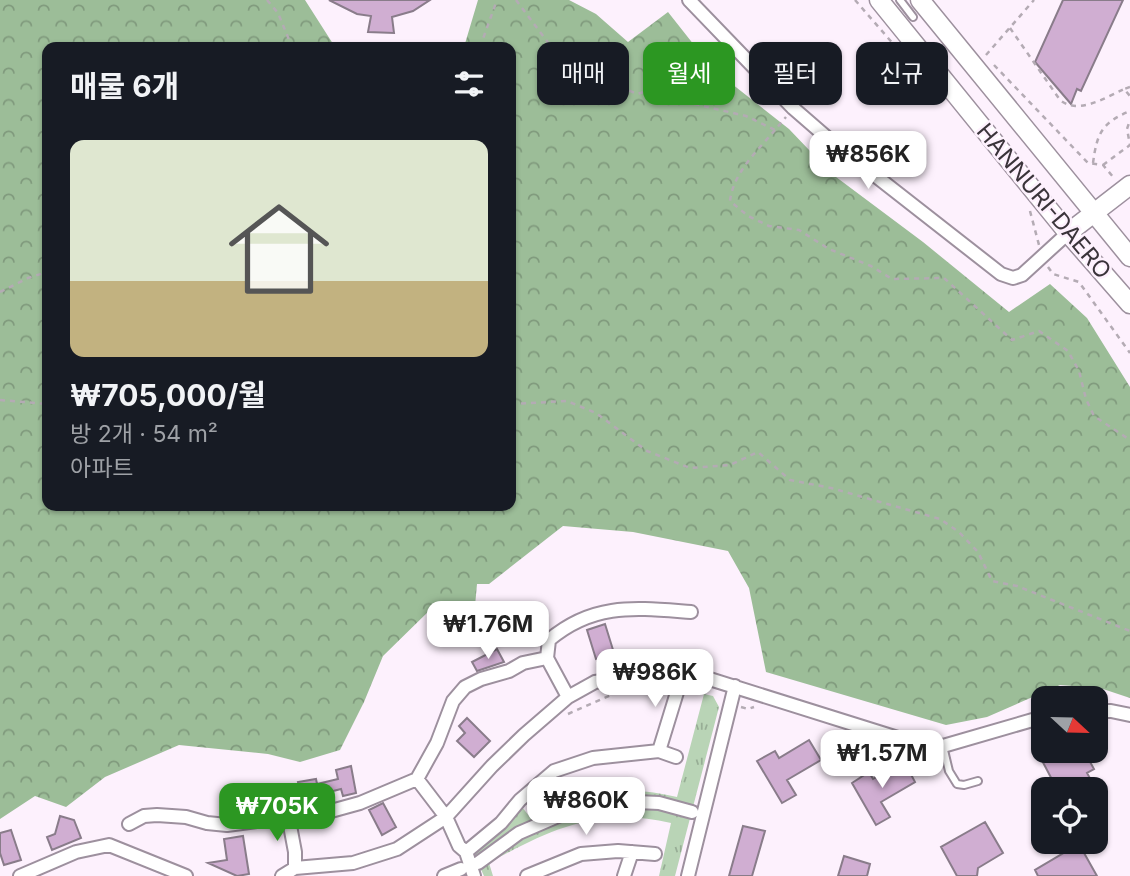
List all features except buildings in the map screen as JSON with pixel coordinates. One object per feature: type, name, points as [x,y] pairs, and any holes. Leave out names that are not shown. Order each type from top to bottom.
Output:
[{"type":"street","points":[[689,0],[793,108],[1001,274],[1013,278],[1022,275],[1068,233],[1127,187]]},
{"type":"street","name":"HANNURI-DAERO","points":[[879,0],[1068,233],[1130,304]]},
{"type":"street","name":"HANNURI-DAERO","points":[[917,8],[1130,257]]},
{"type":"street","points":[[568,697],[547,658],[549,640],[568,624],[607,611],[648,609],[691,612]]},
{"type":"street","points":[[129,824],[144,816],[157,815],[186,817],[227,825],[331,811],[360,803],[417,779],[437,743],[453,701],[465,687],[523,663],[547,658]]},
{"type":"street","points":[[282,876],[295,868],[353,863],[397,849],[446,817],[492,766],[568,697],[595,682],[630,676],[700,676],[904,740],[943,746],[1031,720]]},
{"type":"street","points":[[659,751],[682,676]]},
{"type":"street","points":[[688,876],[735,686]]},
{"type":"street","points":[[1108,711],[1130,715]]},
{"type":"street","points":[[466,852],[501,823],[520,800],[554,771],[593,758],[659,751],[676,757]]},
{"type":"street","points":[[417,779],[446,817],[459,846],[466,852],[474,876]]},
{"type":"street","points":[[478,863],[519,833],[563,814],[614,801],[660,803],[692,812]]},
{"type":"street","points":[[288,815],[295,868]]},
{"type":"street","points":[[20,876],[76,852],[109,845],[186,876]]},
{"type":"street","points":[[624,876],[632,852]]},
{"type":"street","points":[[527,876],[552,871],[581,854],[655,854]]},
{"type":"street","points":[[444,876],[461,869]]},
{"type":"lane","points":[[900,0],[917,8]]},
{"type":"lane","points":[[943,746],[948,771],[957,784],[978,781]]},
{"type":"path","points":[[267,0],[278,13],[290,42]]},
{"type":"path","points":[[482,42],[497,0]]},
{"type":"path","points":[[516,0],[562,61],[637,94],[660,88],[690,103],[746,116],[775,130]]},
{"type":"path","points":[[855,0],[892,42]]},
{"type":"path","points":[[985,56],[1034,0]]},
{"type":"path","points":[[1010,28],[1060,100],[1067,106],[1077,107],[1130,87]]},
{"type":"path","points":[[994,65],[1088,163],[1103,165],[1127,187]]},
{"type":"path","points":[[1124,89],[1130,96]]},
{"type":"path","points":[[793,108],[737,179],[730,201],[748,216],[769,226],[799,230],[829,249],[871,266],[892,279],[944,278],[1012,340],[1039,331],[1068,351],[1079,371],[1086,399],[1094,416],[1130,440]]},
{"type":"path","points":[[1093,163],[1097,137],[1105,125],[1130,111]]},
{"type":"path","points":[[1103,165],[1130,145],[1127,129],[1130,120]]},
{"type":"path","points":[[1023,202],[1031,212],[1042,257],[1053,274],[1079,282],[1130,353]]},
{"type":"path","points":[[0,292],[42,274]]},
{"type":"path","points":[[0,400],[42,404]]},
{"type":"path","points":[[516,404],[567,401],[596,413],[647,451],[690,468],[730,465],[758,452],[790,480],[831,488],[940,519],[959,531],[978,552],[992,581],[1017,586],[1130,631]]},
{"type":"green space","points":[[0,0],[305,0],[332,42],[42,42],[42,511],[516,511],[516,42],[465,42],[478,0],[569,0],[596,14],[628,42],[668,12],[692,42],[643,42],[643,105],[735,105],[735,86],[749,97],[749,105],[759,105],[789,129],[832,174],[923,242],[1009,312],[1050,284],[1087,318],[1130,387],[1130,698],[1108,691],[1108,686],[1031,686],[1031,698],[987,717],[946,725],[766,672],[749,588],[728,551],[633,532],[563,526],[489,584],[477,584],[475,606],[432,608],[383,656],[340,750],[300,762],[268,754],[179,745],[105,777],[66,807],[35,796],[0,819]]},
{"type":"green space","points":[[704,694],[713,696],[719,707],[675,876],[659,876],[671,823],[621,817],[576,824],[533,840],[489,863],[493,876],[484,876],[473,852],[490,841],[522,807],[533,821],[568,804],[620,791],[677,797]]}]
